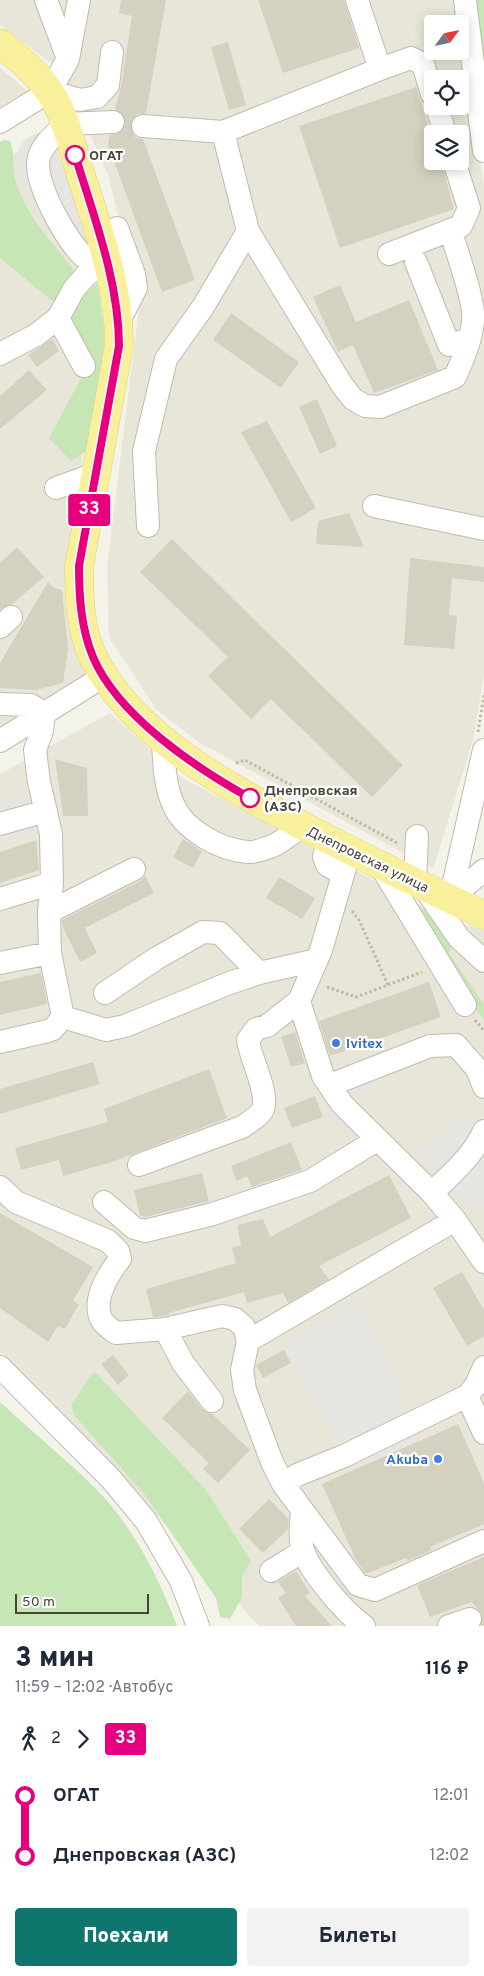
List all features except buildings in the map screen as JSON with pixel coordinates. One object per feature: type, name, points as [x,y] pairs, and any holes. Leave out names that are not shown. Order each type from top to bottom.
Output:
[{"type":"main road","name":"Днепровская улица","points":[[0,43],[32,70],[50,92],[65,124],[106,260],[119,321],[119,346],[79,566],[79,600],[85,632],[93,657],[104,676],[134,712],[163,739],[227,786],[302,826],[339,864],[380,865],[484,915]]},
{"type":"street","points":[[46,0],[68,59]]},
{"type":"street","points":[[0,122],[50,92],[68,59],[79,0]]},
{"type":"street","points":[[357,0],[380,69]]},
{"type":"street","points":[[465,0],[479,81],[484,151]]},
{"type":"street","points":[[50,92],[80,100],[97,97],[108,85],[112,52]]},
{"type":"street","points":[[143,126],[223,132],[411,58],[423,64],[425,70]]},
{"type":"street","points":[[106,260],[82,256],[72,246],[40,183],[38,158],[45,144],[65,124],[112,122]]},
{"type":"street","points":[[223,132],[248,231],[342,385],[353,399],[365,406],[380,408],[455,377],[465,356],[474,319],[466,282],[450,230]]},
{"type":"street","points":[[388,254],[460,226],[470,208],[457,170]]},
{"type":"street","points":[[117,228],[134,274],[136,288],[119,321]]},
{"type":"street","points":[[148,526],[144,451],[166,359],[203,307],[248,231]]},
{"type":"street","points":[[0,354],[36,335],[58,318],[74,289],[87,274],[106,260]]},
{"type":"street","points":[[416,262],[449,345],[469,339]]},
{"type":"street","points":[[58,318],[84,366]]},
{"type":"street","points":[[56,488],[95,474]]},
{"type":"street","points":[[374,506],[484,529]]},
{"type":"street","points":[[0,741],[104,676]]},
{"type":"street","points":[[2,705],[30,705],[38,707],[44,713]]},
{"type":"street","points":[[44,713],[42,731],[35,750],[39,782],[51,834],[50,953],[63,1018]]},
{"type":"street","points":[[163,739],[164,772],[173,804],[192,828],[205,837],[224,846],[249,853],[272,847],[302,826]]},
{"type":"street","points":[[450,898],[480,744]]},
{"type":"street","points":[[0,824],[46,811]]},
{"type":"street","points":[[416,843],[419,884],[459,938],[484,962]]},
{"type":"street","points":[[139,1165],[242,1127],[255,1118],[262,1109],[264,1098],[249,1051],[248,1040],[250,1034],[256,1029],[268,1026],[299,1001],[317,960],[339,864]]},
{"type":"street","points":[[380,865],[465,1005]]},
{"type":"street","points":[[49,912],[134,869]]},
{"type":"street","points":[[450,898],[484,870]]},
{"type":"street","points":[[0,899],[52,883]]},
{"type":"street","points":[[105,993],[157,958],[203,932],[220,933],[259,974]]},
{"type":"street","points":[[0,963],[50,953]]},
{"type":"street","points":[[63,1018],[106,1030],[124,1026],[227,984],[317,960]]},
{"type":"street","points":[[299,1001],[323,1076],[342,1104],[432,1193],[455,1220],[484,1262]]},
{"type":"street","points":[[0,1042],[48,1031],[63,1018]]},
{"type":"street","points":[[330,1085],[430,1046],[456,1045],[477,1069],[484,1087]]},
{"type":"street","points":[[432,1193],[465,1161],[477,1146],[484,1131]]},
{"type":"street","points":[[104,1202],[134,1228],[145,1231],[213,1214],[310,1181],[377,1140]]},
{"type":"street","points":[[3,1195],[108,1241],[118,1251],[120,1259],[112,1268],[101,1291],[98,1309],[103,1322],[116,1333],[165,1330],[222,1316],[235,1319],[244,1327],[248,1341],[242,1370],[245,1390],[272,1462],[283,1484],[358,1585],[375,1590],[484,1541]]},
{"type":"street","points":[[248,1341],[455,1220]]},
{"type":"street","points":[[165,1330],[183,1364],[212,1401]]},
{"type":"street","points":[[283,1484],[297,1475],[344,1456],[467,1396],[476,1385],[484,1366]]},
{"type":"street","points":[[0,1367],[111,1479],[146,1521],[181,1581],[198,1626]]},
{"type":"street","points":[[467,1396],[484,1434]]},
{"type":"street","points":[[302,1511],[301,1536],[303,1551],[330,1594],[350,1616],[364,1626]]},
{"type":"street","points":[[271,1571],[303,1551]]},
{"type":"path","points":[[480,744],[484,695]]},
{"type":"path","points":[[236,763],[246,760],[409,850],[416,843]]},
{"type":"path","points":[[339,864],[360,920],[388,985]]},
{"type":"path","points":[[322,985],[356,997],[440,965]]},
{"type":"shaded area","points":[[0,0],[461,0],[463,15],[424,15],[424,60],[468,60],[484,187],[484,675],[473,740],[433,869],[200,743],[156,709],[109,637],[107,567],[139,308],[109,177],[62,71],[0,25]]},
{"type":"shaded area","points":[[0,68],[31,94],[0,112]]},
{"type":"shaded area","points":[[47,128],[90,249],[67,256],[42,220],[23,183],[17,158],[19,148],[25,139]]},
{"type":"shaded area","points":[[52,137],[72,190],[100,309],[65,605],[88,680],[0,729],[0,160]]},
{"type":"shaded area","points":[[110,713],[179,776],[450,921],[484,930],[484,1626],[259,1626],[58,1408],[0,1351],[0,774]]},
{"type":"shaded area","points":[[31,793],[40,832],[0,841],[0,801]]},
{"type":"shaded area","points":[[366,1062],[375,1088],[353,1099],[336,1073]]},
{"type":"shaded area","points":[[467,1111],[484,1131],[484,1204],[474,1214],[419,1151]]},
{"type":"shaded area","points":[[356,1299],[400,1381],[396,1399],[415,1441],[353,1468],[284,1344]]},
{"type":"green space","points":[[476,0],[484,0],[484,54],[480,55]]},
{"type":"green space","points":[[4,140],[10,141],[12,146],[15,179],[25,204],[40,227],[73,269],[72,283],[56,301],[51,300],[0,258],[0,142]]},
{"type":"green space","points":[[98,282],[105,336],[93,447],[71,461],[49,438],[88,365],[65,311]]},
{"type":"green space","points":[[424,909],[430,910],[453,941],[449,953],[484,1004],[484,1020],[450,973],[418,912]]},
{"type":"green space","points":[[95,1372],[206,1490],[251,1561],[242,1576],[242,1597],[230,1619],[220,1617],[216,1598],[146,1496],[74,1415],[71,1405]]},
{"type":"green space","points":[[0,1402],[96,1489],[122,1519],[144,1553],[177,1626],[0,1626]]},
{"type":"tunnel","points":[[113,122],[143,126]]},
{"type":"bus line","name":"33","points":[[75,155],[105,256],[119,321],[119,346],[79,566],[79,600],[85,632],[93,657],[104,676],[139,718],[163,739],[227,786],[250,798]]},
{"type":"place","name":"ОГАТ","points":[[75,155]]},
{"type":"place","name":"Днепровская (АЗС)","points":[[250,798]]},
{"type":"place","name":"Ivitex","points":[[336,1043]]},
{"type":"place","name":"Akuba","points":[[438,1459]]}]
